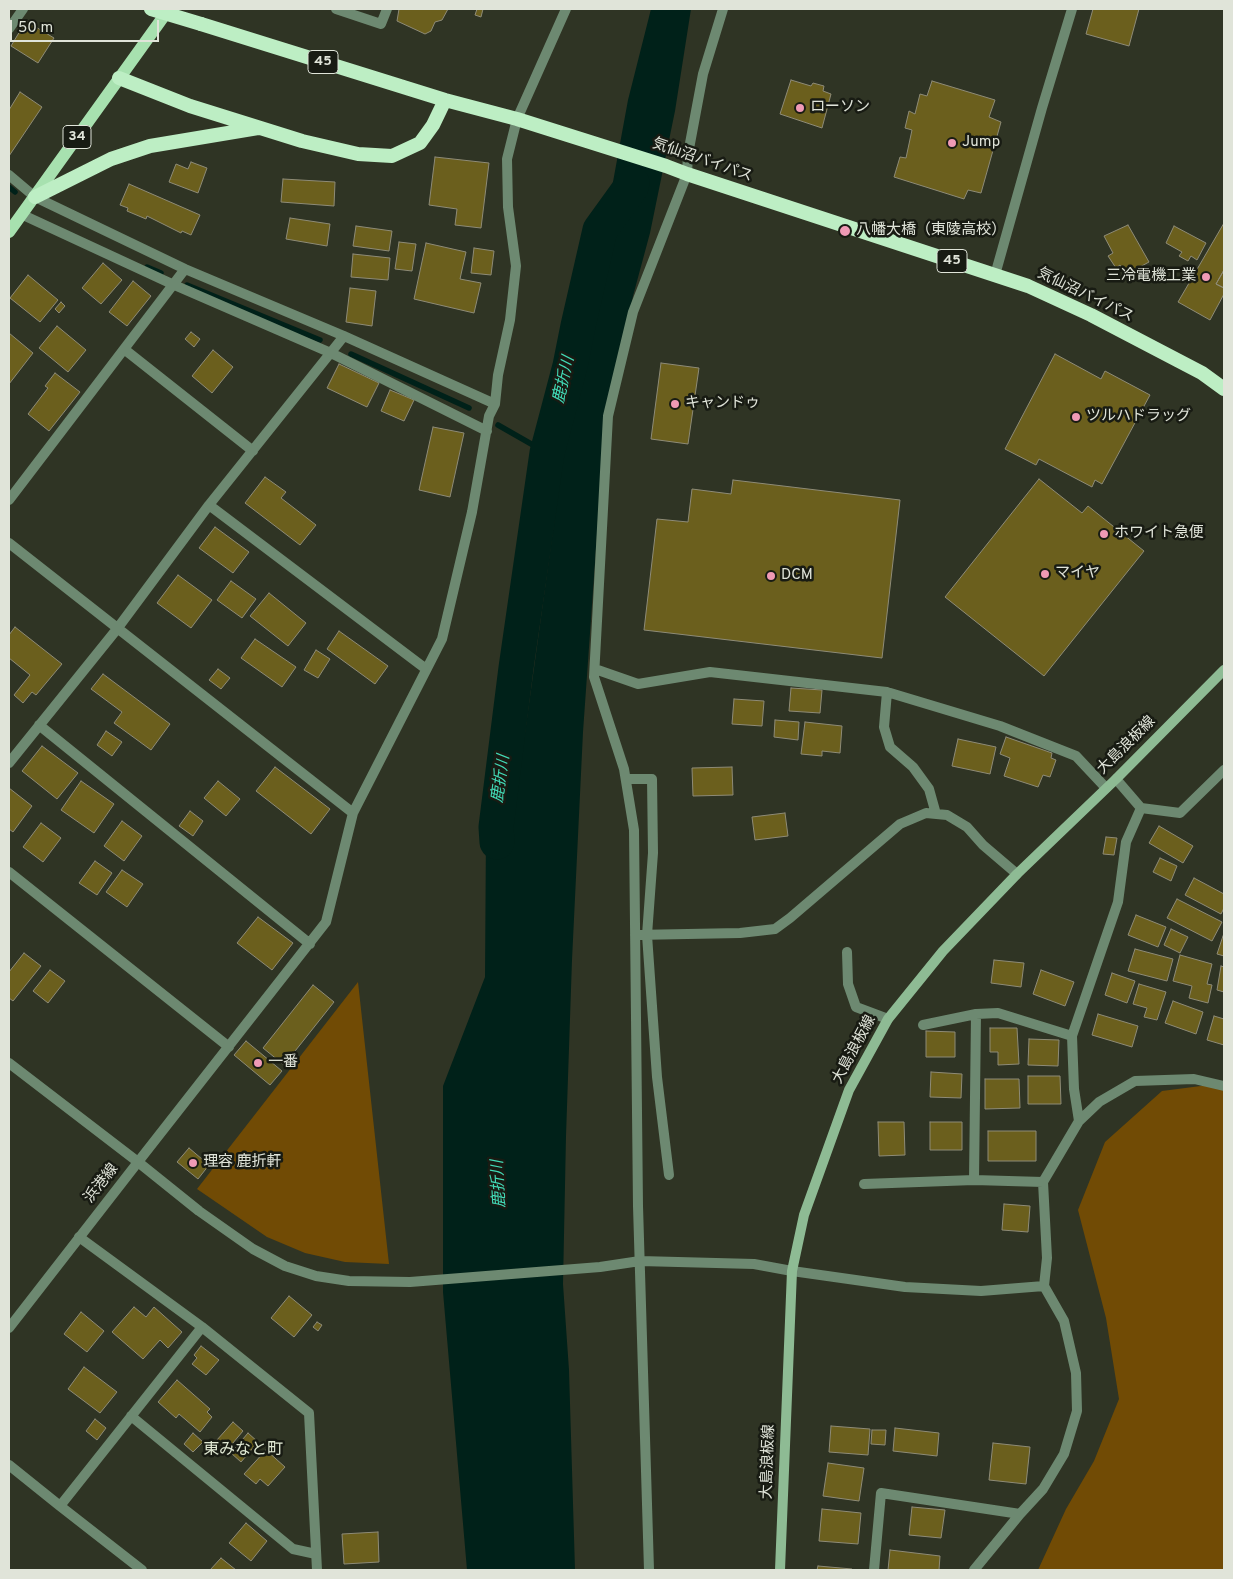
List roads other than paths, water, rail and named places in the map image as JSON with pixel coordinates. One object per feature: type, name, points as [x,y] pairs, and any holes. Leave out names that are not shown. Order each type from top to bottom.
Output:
[{"type":"highway","name":"気仙沼バイパス","points":[[151,9],[446,100],[517,119],[666,166],[1028,286],[1091,315],[1202,373],[1224,389]]},
{"type":"highway","points":[[119,78],[190,106],[302,141],[358,154],[392,156],[420,143],[433,125],[446,100]]},
{"type":"highway","points":[[35,197],[111,159],[150,146],[261,127]]},
{"type":"main road","name":"34","points":[[9,232],[169,9]]},
{"type":"main road","name":"大島浪板線","points":[[780,1570],[792,1271],[804,1215],[849,1090],[888,1019],[943,951],[1224,670]]},
{"type":"street","points":[[9,29],[23,9]]},
{"type":"street","points":[[336,9],[381,24],[387,9]]},
{"type":"street","points":[[566,9],[517,119],[507,159],[508,207],[516,266],[510,320],[498,375],[495,404],[489,416],[488,431],[472,512],[442,638],[353,813],[326,922],[138,1162],[199,1211],[253,1249],[285,1266],[316,1276],[349,1281],[410,1282],[600,1267],[640,1261],[754,1264],[905,1287],[981,1292],[1044,1286]]},
{"type":"street","points":[[650,1570],[638,1206],[634,830],[624,769],[594,677],[608,416],[633,312],[688,174],[688,154],[702,74],[723,9]]},
{"type":"street","points":[[995,275],[1072,9]]},
{"type":"street","points":[[9,175],[35,197],[185,269],[344,336],[495,404]]},
{"type":"street","points":[[23,214],[172,284],[331,353],[488,431]]},
{"type":"street","points":[[9,500],[185,269]]},
{"type":"street","points":[[9,763],[117,629],[209,505],[344,336]]},
{"type":"street","points":[[124,349],[253,451]]},
{"type":"street","points":[[209,505],[426,669]]},
{"type":"street","points":[[9,543],[353,813]]},
{"type":"street","points":[[595,669],[638,684],[710,672],[887,692],[1000,726],[1076,756],[1106,788]]},
{"type":"street","points":[[887,692],[884,727],[890,747],[913,767],[929,789],[936,814]]},
{"type":"street","points":[[39,725],[310,944]]},
{"type":"street","points":[[1116,779],[1140,808],[1180,813],[1224,770]]},
{"type":"street","points":[[626,779],[652,779],[653,853],[648,934],[657,1077],[669,1175]]},
{"type":"street","points":[[1079,1120],[1074,1089],[1072,1036],[1118,902],[1126,842],[1140,808]]},
{"type":"street","points":[[635,935],[775,929],[900,824],[926,813],[947,815],[967,827],[983,845],[1018,874]]},
{"type":"street","points":[[9,872],[229,1047]]},
{"type":"street","points":[[847,952],[848,984],[856,1007],[888,1019]]},
{"type":"street","points":[[923,1025],[976,1014],[998,1013],[1072,1036]]},
{"type":"street","points":[[974,1180],[976,1014]]},
{"type":"street","name":"浜港線","points":[[9,1063],[138,1162],[9,1328]]},
{"type":"street","points":[[974,1570],[1020,1514],[1044,1489],[1064,1454],[1077,1411],[1076,1373],[1064,1321],[1044,1286],[1047,1258],[1043,1182],[1079,1120],[1099,1102],[1135,1081],[1194,1079],[1224,1086]]},
{"type":"street","points":[[864,1184],[974,1180],[1043,1182]]},
{"type":"street","points":[[79,1237],[202,1327],[309,1413],[317,1570]]},
{"type":"street","points":[[60,1506],[202,1327]]},
{"type":"street","points":[[131,1416],[294,1550],[316,1554]]},
{"type":"street","points":[[9,1465],[142,1570]]},
{"type":"street","points":[[874,1570],[881,1493],[1020,1514]]},
{"type":"water","points":[[651,9],[691,9],[675,111],[650,233],[633,296],[603,449],[583,732],[566,1136],[563,1284],[569,1370],[575,1570],[467,1570],[443,1292],[443,1086],[485,977],[486,829],[525,733],[573,386],[628,100]]},
{"type":"waterway","name":"鹿折川","points":[[497,842],[496,827],[516,668],[547,453],[570,366],[600,230],[632,183]]},
{"type":"waterway","points":[[9,187],[15,192]]},
{"type":"waterway","points":[[147,267],[161,273]]},
{"type":"waterway","points":[[187,285],[320,340]]},
{"type":"waterway","points":[[351,354],[469,408]]},
{"type":"waterway","points":[[498,425],[547,453]]},
{"type":"place","name":"ローソン","points":[[800,108]]},
{"type":"place","name":"Jump","points":[[952,143]]},
{"type":"place","name":"八幡大橋（東陵高校）","points":[[845,231]]},
{"type":"place","name":"三冷電機工業","points":[[1206,277]]},
{"type":"place","name":"キャンドゥ","points":[[675,404]]},
{"type":"place","name":"ツルハドラッグ","points":[[1076,417]]},
{"type":"place","name":"ホワイト急便","points":[[1104,534]]},
{"type":"place","name":"マイヤ","points":[[1045,574]]},
{"type":"place","name":"DCM","points":[[771,576]]},
{"type":"place","name":"一番","points":[[258,1063]]},
{"type":"place","name":"理容 鹿折軒","points":[[193,1163]]},
{"type":"district","name":"東みなと町","points":[[243,1451]]}]
